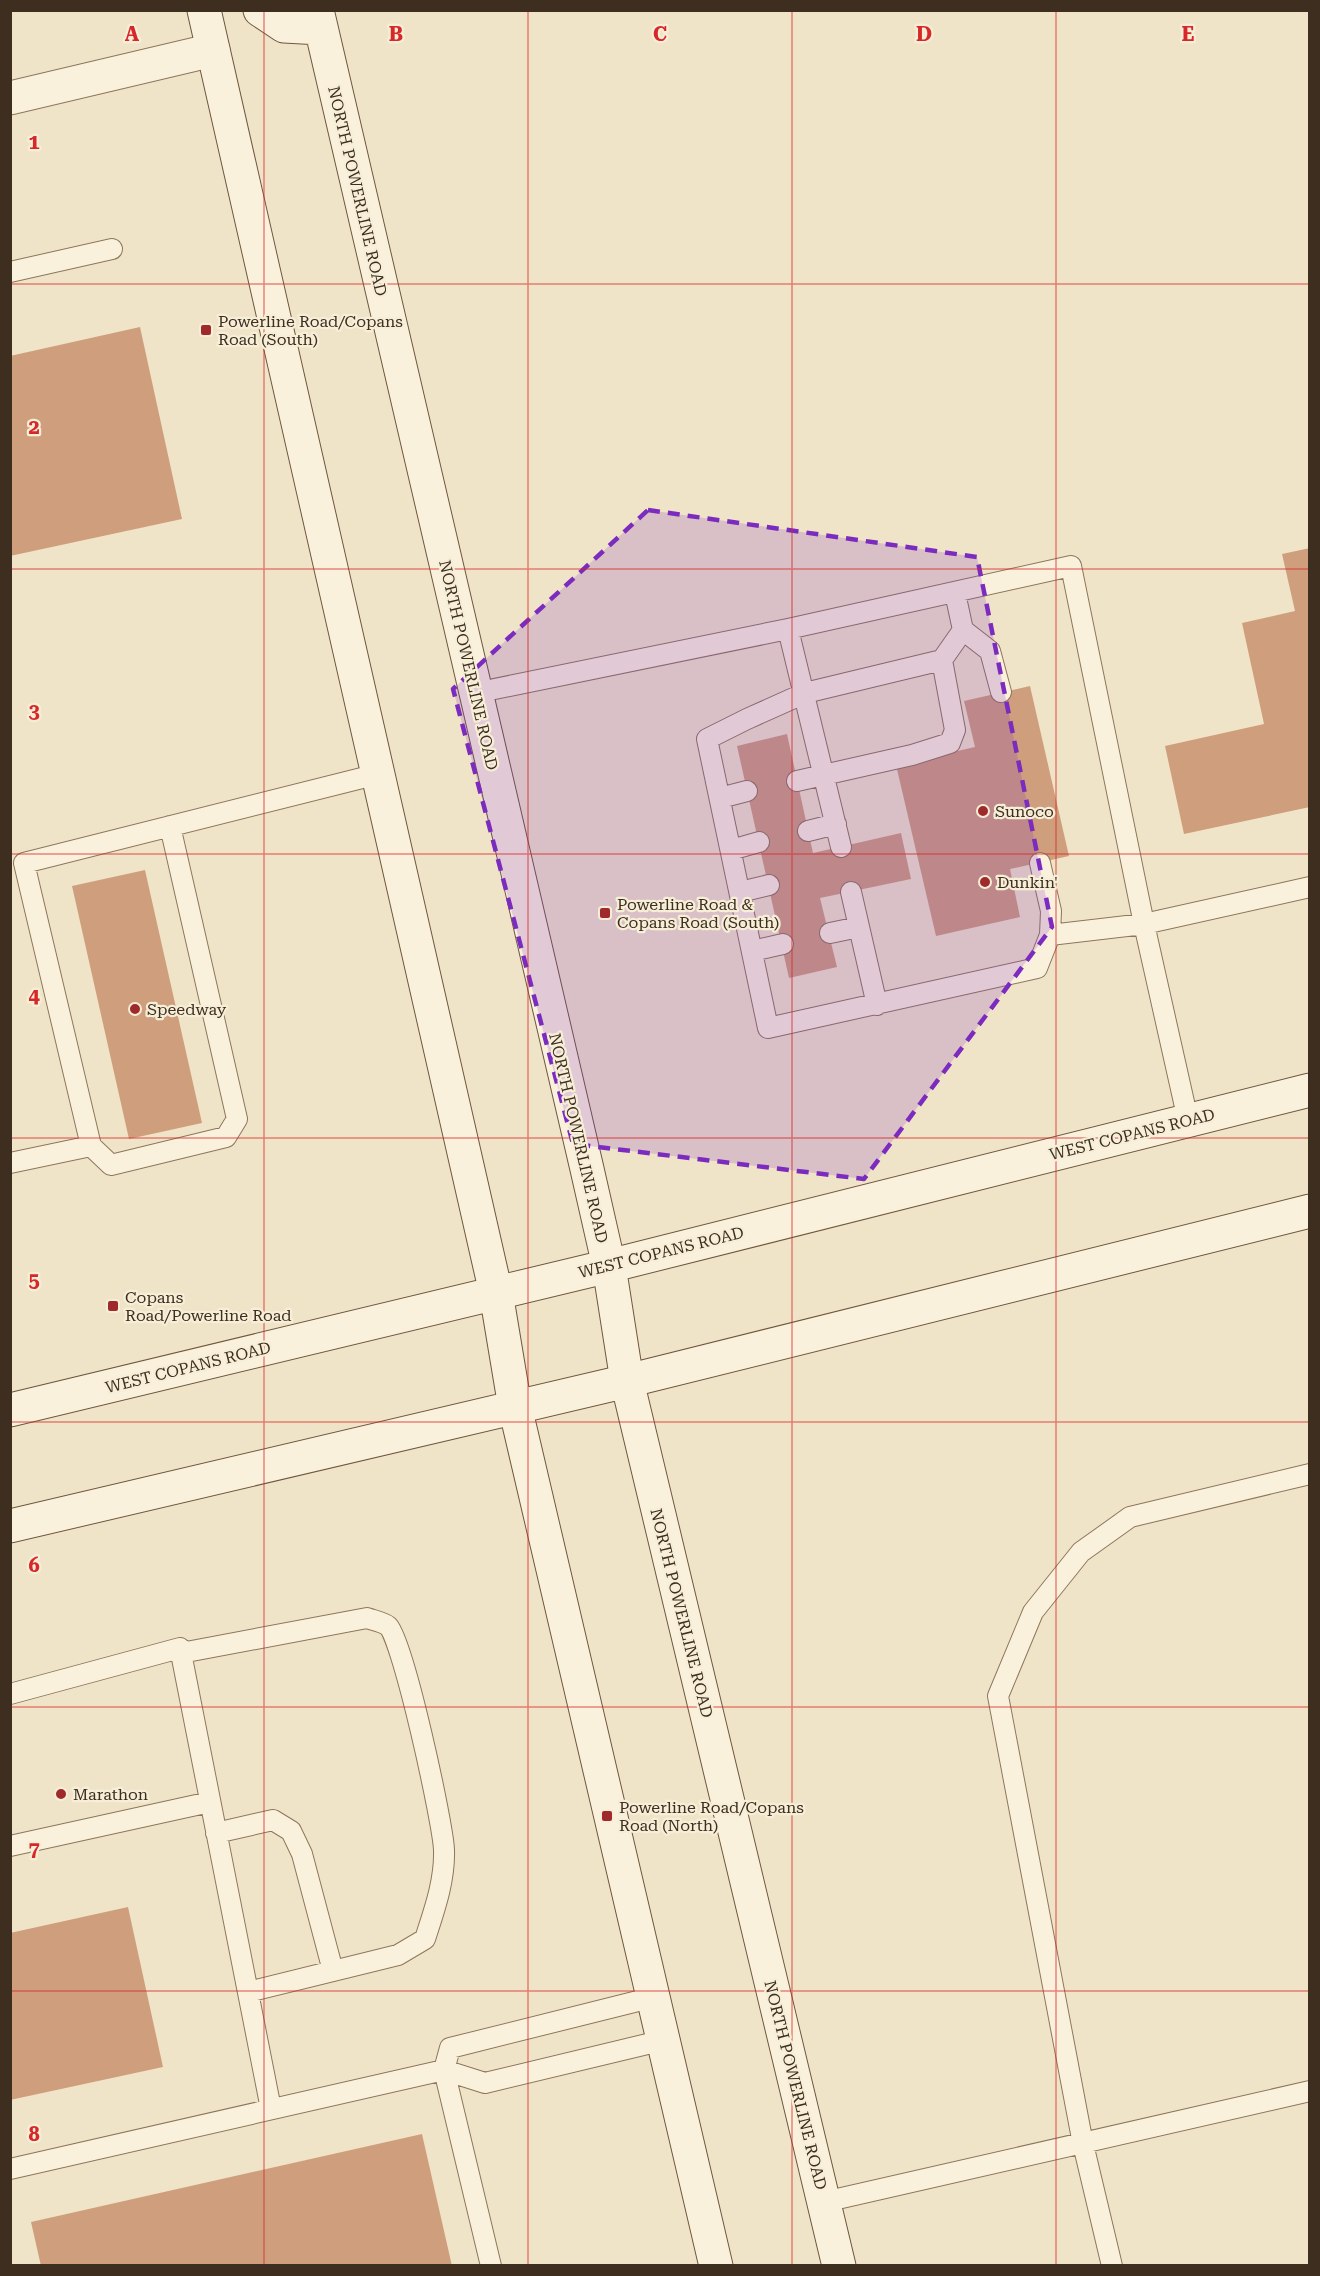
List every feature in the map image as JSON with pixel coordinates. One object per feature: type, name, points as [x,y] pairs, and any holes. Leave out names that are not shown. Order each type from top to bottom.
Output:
[{"type":"main road","points":[[204,10],[496,1293],[515,1407],[716,2265]]},
{"type":"main road","points":[[260,10],[284,26],[319,19]]},
{"type":"main road","name":"NORTH POWERLINE ROAD","points":[[319,19],[609,1266],[627,1381],[839,2265]]},
{"type":"main road","points":[[10,98],[213,50]]},
{"type":"main road","name":"WEST COPANS ROAD","points":[[10,1410],[609,1266],[1310,1090]]},
{"type":"main road","points":[[10,1526],[627,1381],[1310,1211]]},
{"type":"lane","points":[[10,272],[112,249]]},
{"type":"lane","points":[[475,693],[789,629],[1071,566],[1144,924],[1188,1120]]},
{"type":"lane","points":[[955,593],[963,630],[990,651],[1000,692]]},
{"type":"lane","points":[[789,629],[841,847]]},
{"type":"lane","points":[[963,630],[942,660],[805,693],[707,739],[768,1028],[1037,968],[1050,935],[1051,910],[1040,863]]},
{"type":"lane","points":[[797,781],[912,755],[950,743],[955,730],[942,660]]},
{"type":"lane","points":[[170,826],[237,1119],[226,1137],[111,1165],[91,1146],[24,863],[170,826],[378,774]]},
{"type":"lane","points":[[720,798],[747,791]]},
{"type":"lane","points":[[808,831],[836,825]]},
{"type":"lane","points":[[731,850],[759,842]]},
{"type":"lane","points":[[740,892],[769,885]]},
{"type":"lane","points":[[1050,935],[1144,924],[1310,887]]},
{"type":"lane","points":[[851,892],[877,1005]]},
{"type":"lane","points":[[830,933],[859,927]]},
{"type":"lane","points":[[752,951],[783,944]]},
{"type":"lane","points":[[10,1163],[91,1146]]},
{"type":"lane","points":[[1112,2265],[1083,2144],[998,1696],[1033,1612],[1081,1552],[1130,1517],[1310,1474]]},
{"type":"lane","points":[[181,1653],[367,1618],[388,1626],[399,1646],[411,1688],[439,1822],[444,1850],[439,1891],[425,1939],[398,1955],[248,1992]]},
{"type":"lane","points":[[10,1694],[180,1648],[271,2109]]},
{"type":"lane","points":[[10,1846],[210,1802]]},
{"type":"lane","points":[[216,1833],[273,1820],[291,1831],[302,1854],[333,1971]]},
{"type":"lane","points":[[492,2265],[444,2070],[450,2048],[654,1997]]},
{"type":"lane","points":[[10,2169],[444,2070],[485,2083],[664,2040]]},
{"type":"lane","points":[[824,2202],[1310,2091]]},
{"type":"highlighted area","points":[[648,510],[977,557],[1052,927],[864,1179],[573,1144],[453,689]]},
{"type":"building","points":[[140,327],[182,519],[10,556],[10,356]]},
{"type":"building","points":[[1310,548],[1310,807],[1184,834],[1165,746],[1264,724],[1242,623],[1295,611],[1282,554]]},
{"type":"building","name":"Sunoco","points":[[1030,686],[1069,856],[1010,869],[1020,917],[936,936],[896,765],[975,747],[964,701]]},
{"type":"building","points":[[787,734],[813,853],[901,833],[911,879],[820,898],[837,967],[789,978],[737,746]]},
{"type":"building","points":[[145,870],[202,1123],[129,1139],[72,886]]},
{"type":"building","points":[[128,1907],[163,2067],[10,2100],[10,1933]]},
{"type":"building","points":[[422,2134],[452,2266],[41,2266],[31,2222]]},
{"type":"place","name":"Powerline Road/Copans Road (South)","points":[[206,330]]},
{"type":"place","name":"Sunoco","points":[[983,811]]},
{"type":"place","name":"Dunkin'","points":[[985,882]]},
{"type":"place","name":"Powerline Road & Copans Road (South)","points":[[605,913]]},
{"type":"place","name":"Speedway","points":[[135,1009]]},
{"type":"place","name":"Copans Road/Powerline Road","points":[[113,1306]]},
{"type":"place","name":"Marathon","points":[[61,1794]]},
{"type":"place","name":"Powerline Road/Copans Road (North)","points":[[607,1816]]}]
